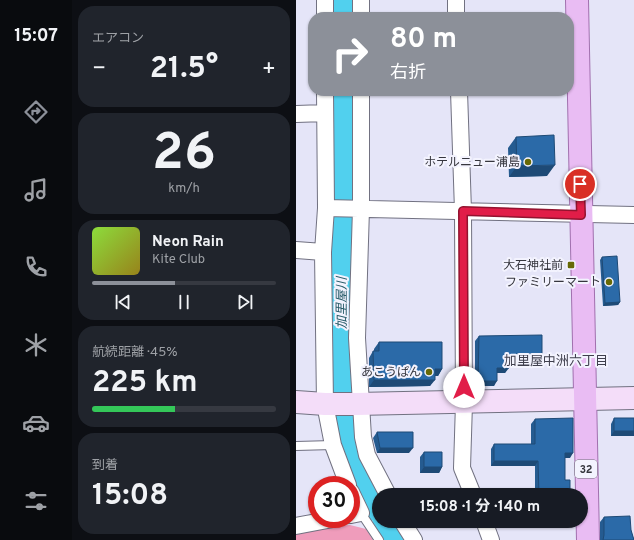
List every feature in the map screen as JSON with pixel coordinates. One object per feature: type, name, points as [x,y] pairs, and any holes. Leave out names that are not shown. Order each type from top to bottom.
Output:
[{"type":"main road","name":"32","points":[[577,0],[588,540]]},
{"type":"street","points":[[325,0],[325,12]]},
{"type":"street","points":[[360,0],[360,12]]},
{"type":"street","points":[[456,0],[456,12]]},
{"type":"street","points":[[325,96],[326,208],[323,252],[328,404],[333,445],[345,476]]},
{"type":"street","points":[[361,96],[361,209],[357,338],[359,404],[367,455],[384,488]]},
{"type":"street","points":[[459,96],[463,211],[464,403],[462,468],[470,488]]},
{"type":"street","points":[[296,114],[325,113]]},
{"type":"street","points":[[326,208],[581,215],[634,215]]},
{"type":"street","points":[[296,250],[323,252]]},
{"type":"street","points":[[296,402],[328,404],[464,403],[634,398]]},
{"type":"street","points":[[296,526],[308,524]]},
{"type":"street","points":[[406,528],[414,540]]},
{"type":"street","points":[[487,528],[491,540]]},
{"type":"lane","points":[[296,446],[333,445]]},
{"type":"lane","points":[[360,519],[379,540]]},
{"type":"shaded area","points":[[318,528],[360,528],[366,529],[373,540],[296,540],[296,532]]},
{"type":"building","points":[[554,135],[555,165],[517,166],[516,137]]},
{"type":"building","name":"ファミリーマート","points":[[617,256],[620,302],[605,303],[602,257]]},
{"type":"building","points":[[542,335],[542,354],[516,354],[516,359],[509,359],[509,368],[497,368],[497,381],[478,381],[479,336]]},
{"type":"building","points":[[379,342],[442,342],[442,369],[435,369],[435,380],[374,380],[373,351],[379,351]]},
{"type":"building","points":[[573,418],[573,453],[565,453],[565,480],[570,480],[570,488],[539,488],[538,461],[494,461],[494,444],[535,444],[535,419]]},
{"type":"building","points":[[614,418],[634,418],[634,431],[614,431]]},
{"type":"building","points":[[377,432],[413,432],[413,448],[380,448]]},
{"type":"building","points":[[424,452],[442,452],[442,467],[424,467]]},
{"type":"building","points":[[630,516],[631,530],[634,540],[603,540],[604,517]]},
{"type":"waterway","name":"加里屋川","points":[[342,0],[342,12]]},
{"type":"waterway","name":"加里屋川","points":[[341,96],[341,381],[350,445],[372,497]]},
{"type":"waterway","name":"加里屋川","points":[[390,528],[396,540]]},
{"type":"place","name":"ホテルニュー浦島","points":[[528,162]]},
{"type":"place","name":"大石神社前","points":[[571,265]]},
{"type":"place","name":"ファミリーマート","points":[[609,282]]},
{"type":"place","name":"あこうぱん","points":[[429,372]]},
{"type":"district","name":"加里屋中洲六丁目","points":[[556,360]]},
{"type":"route","points":[[464,387],[463,211],[581,215],[580,184]]}]
